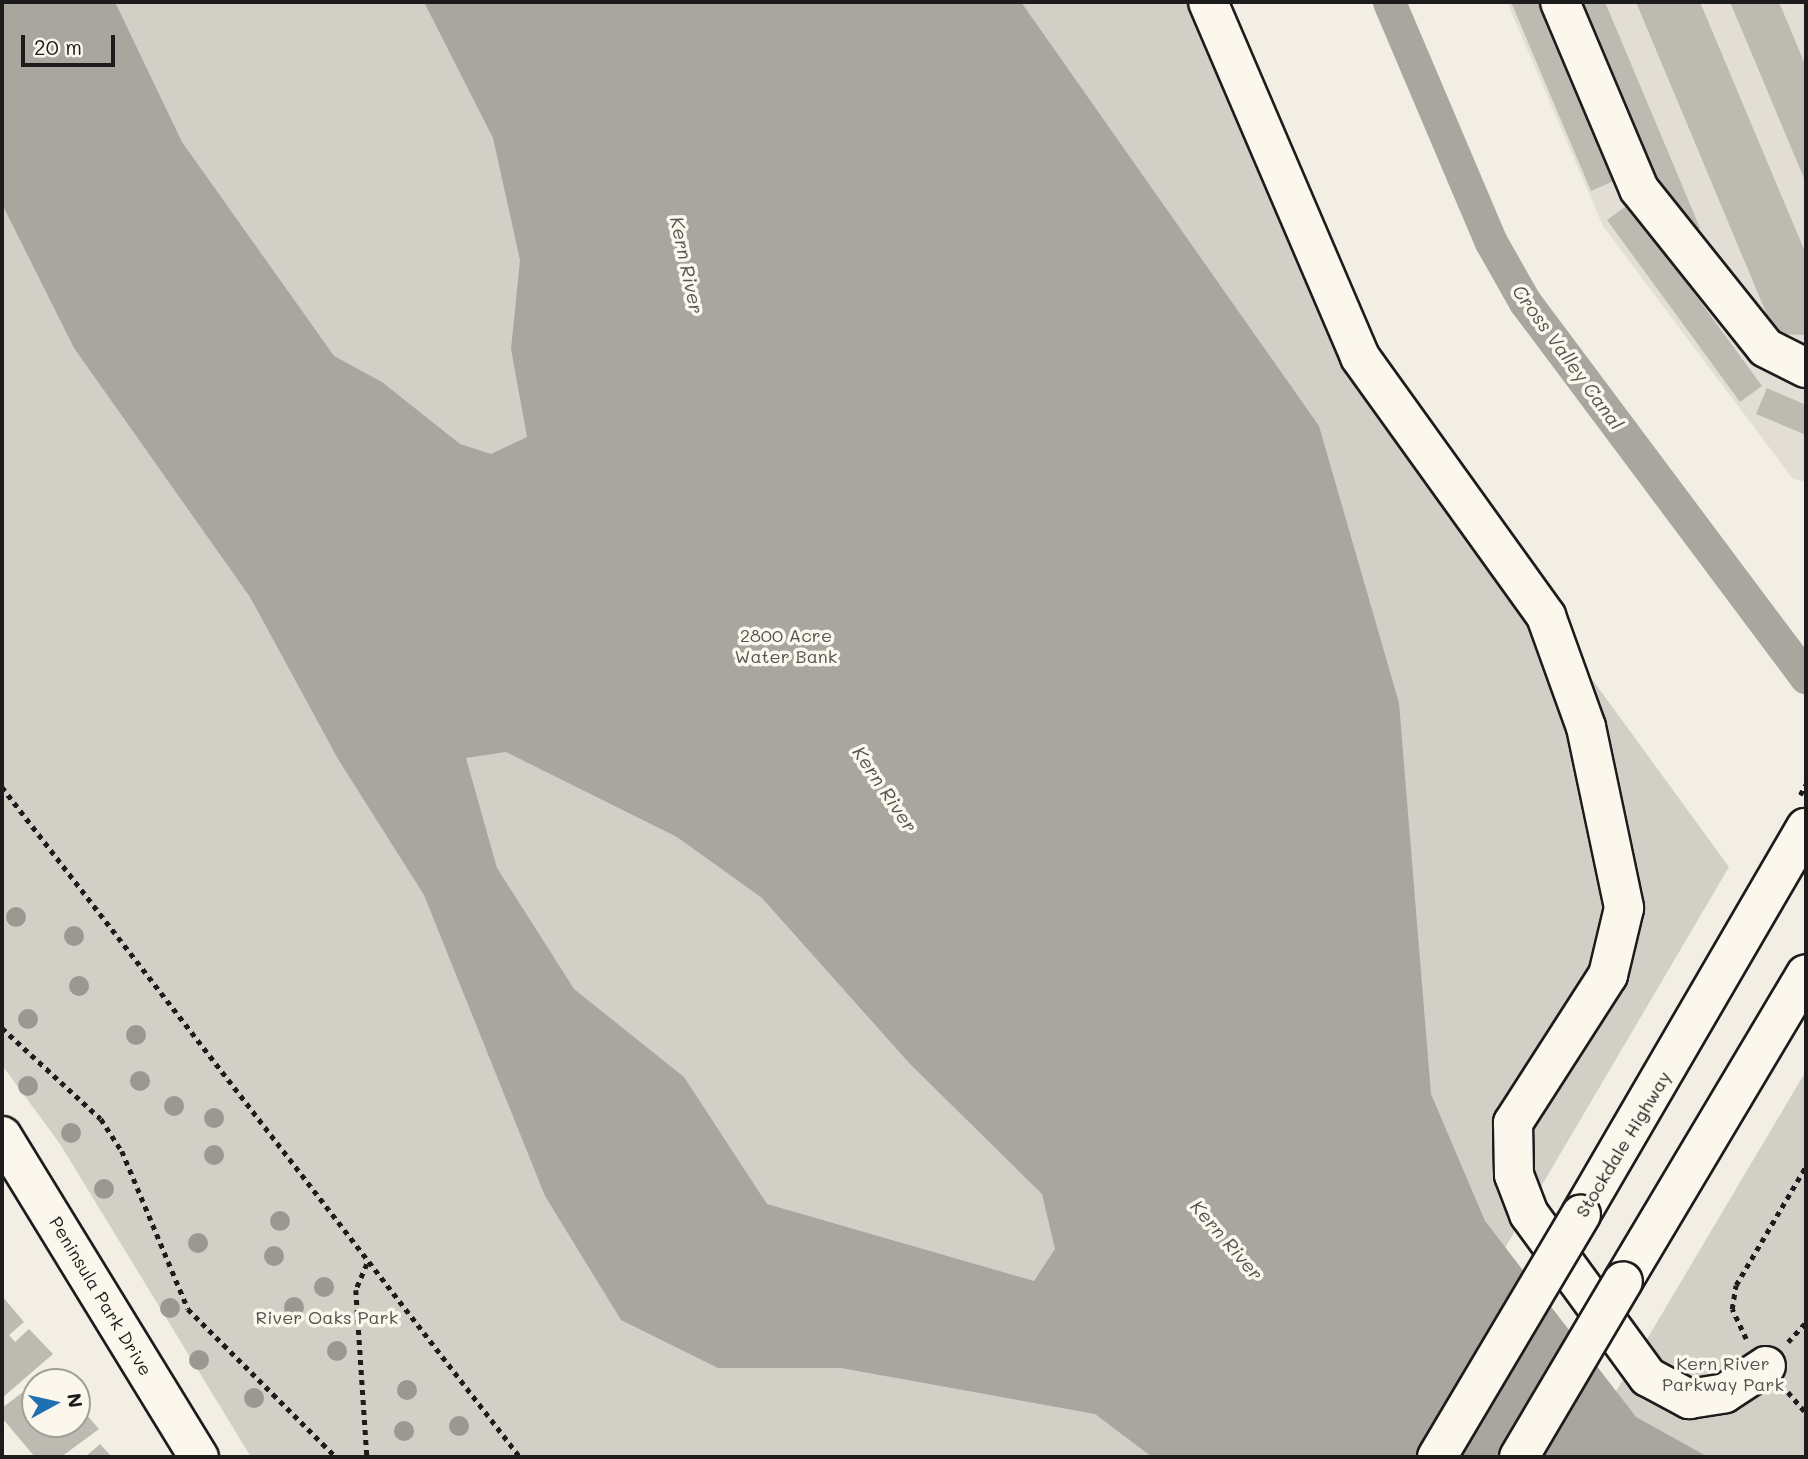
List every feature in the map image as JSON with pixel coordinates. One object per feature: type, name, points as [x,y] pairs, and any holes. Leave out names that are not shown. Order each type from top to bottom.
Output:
[{"type":"main road","points":[[1208,2],[1360,357],[1546,616],[1586,727],[1624,908],[1608,975],[1513,1124],[1514,1175],[1529,1214],[1647,1377],[1689,1399],[1725,1393],[1766,1366]]},
{"type":"main road","points":[[1560,2],[1639,189],[1766,348],[1806,368]]},
{"type":"main road","name":"Stockdale Highway","points":[[1437,1457],[1806,828]]},
{"type":"main road","points":[[1519,1457],[1806,974]]},
{"type":"main road","name":"Peninsula Park Drive","points":[[2,1136],[199,1457]]},
{"type":"path","points":[[2,787],[367,1264],[520,1457]]},
{"type":"path","points":[[2,1028],[101,1119],[122,1151],[188,1309],[336,1457]]},
{"type":"path","points":[[1806,1166],[1736,1284],[1732,1309],[1738,1328],[1806,1413]]},
{"type":"path","points":[[367,1264],[356,1290],[367,1457]]},
{"type":"shaded area","points":[[1507,2],[1806,2],[1806,482],[1793,479],[1603,226]]},
{"type":"green space","name":"2800 Acre Water Bank","points":[[2,2],[1208,2],[1336,309],[1546,616],[1729,867],[1382,1457],[251,1457],[60,1144],[2,1065]]},
{"type":"green space","name":"Kern River Parkway Park","points":[[1806,1071],[1806,1457],[1577,1457]]},
{"type":"water","name":"2800 Acre Water Bank","points":[[2,2],[115,2],[182,142],[334,356],[382,382],[460,444],[491,454],[527,437],[511,349],[520,260],[493,138],[424,2],[1021,2],[1319,426],[1399,703],[1431,1094],[1485,1221],[1636,1417],[1708,1457],[1152,1457],[1095,1414],[841,1368],[718,1368],[621,1320],[545,1196],[424,895],[338,759],[250,597],[74,348],[2,204]],"holes":[[[506,752],[677,837],[762,898],[910,1064],[1042,1194],[1055,1249],[1034,1281],[767,1204],[684,1077],[574,989],[497,868],[466,758]]]},
{"type":"building","points":[[1511,2],[1541,2],[1616,180],[1591,191]]},
{"type":"building","points":[[1573,2],[1605,2],[1700,228],[1686,234],[1652,188]]},
{"type":"building","points":[[1636,2],[1700,2],[1806,254],[1806,335],[1775,334]]},
{"type":"building","points":[[1730,2],[1779,2],[1806,67],[1806,183]]},
{"type":"building","points":[[1629,204],[1762,386],[1740,402],[1607,220]]},
{"type":"building","points":[[1767,388],[1806,405],[1806,435],[1756,414]]},
{"type":"building","points":[[2,1296],[24,1322],[9,1335],[15,1342],[29,1329],[53,1354],[37,1368],[21,1368],[21,1382],[2,1398]]},
{"type":"building","points":[[21,1394],[21,1438],[87,1438],[61,1457],[35,1457],[2,1418],[2,1408]]},
{"type":"building","points":[[91,1420],[99,1429],[91,1435]]},
{"type":"building","points":[[100,1444],[112,1457],[85,1457]]},
{"type":"waterway","name":"Cross Valley Canal","points":[[1389,2],[1491,242],[1525,302],[1806,678]]},
{"type":"water label","name":"Kern River","points":[[687,265]]},
{"type":"water label","name":"Kern River","points":[[885,789]]},
{"type":"water label","name":"Kern River","points":[[1227,1240]]},
{"type":"park label","name":"River Oaks Park","points":[[327,1317]]}]
